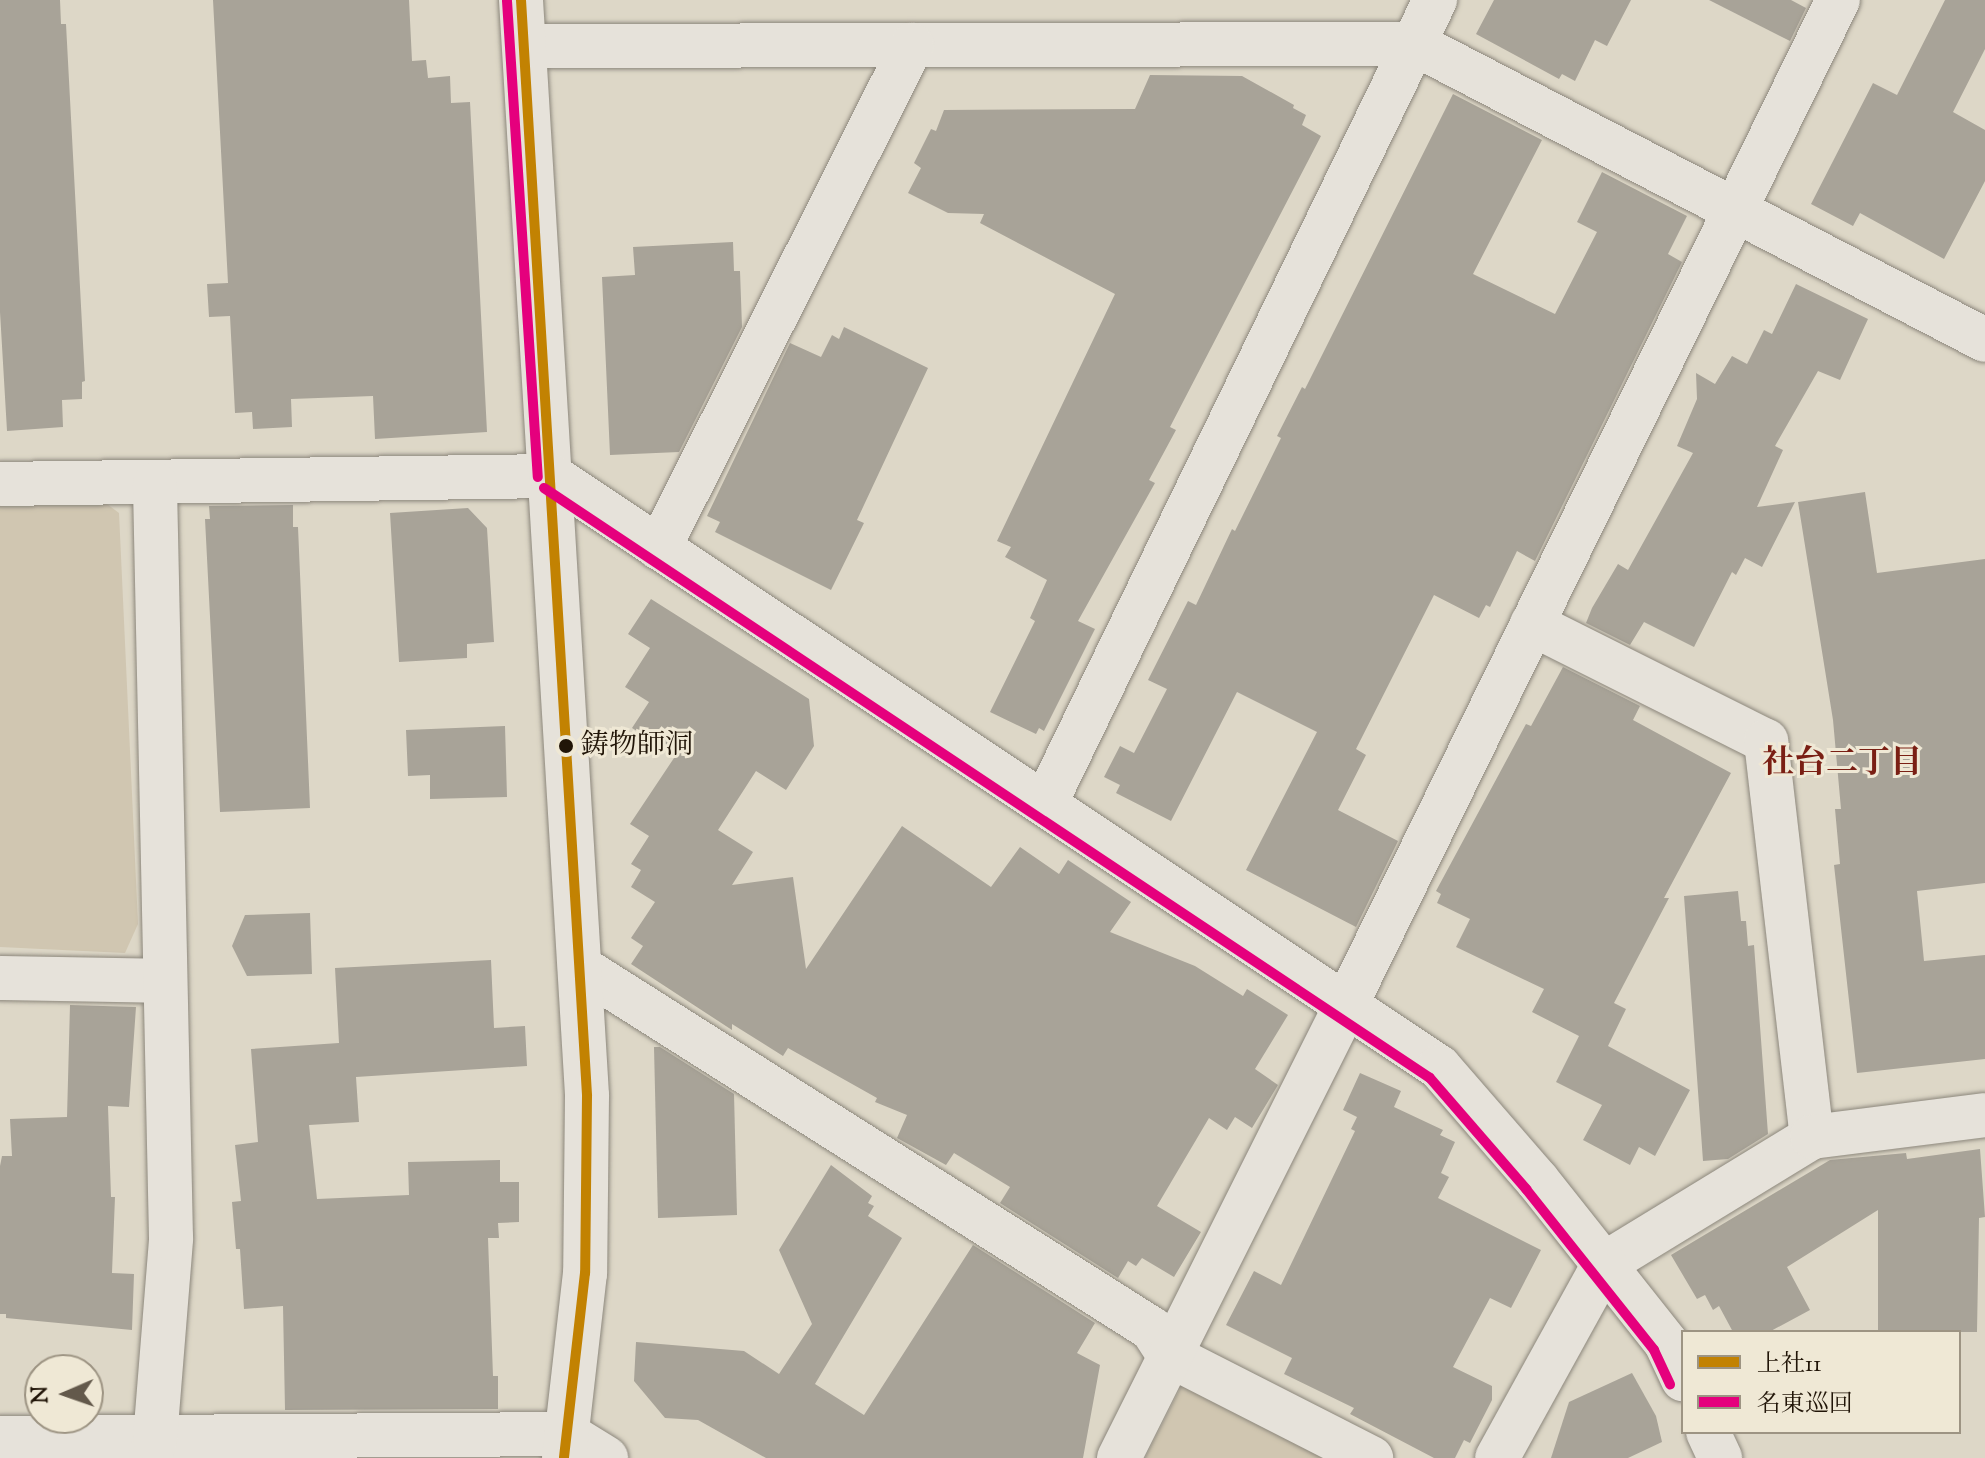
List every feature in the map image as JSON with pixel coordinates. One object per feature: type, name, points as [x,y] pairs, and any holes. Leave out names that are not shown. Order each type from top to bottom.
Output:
[{"type":"street","points":[[521,0],[587,1096],[585,1273],[565,1446]]},
{"type":"street","points":[[1045,804],[1435,0]]},
{"type":"street","points":[[1119,1458],[1346,1005],[1838,0]]},
{"type":"street","points":[[524,46],[1415,44],[1985,340]]},
{"type":"street","points":[[659,548],[912,45]]},
{"type":"street","points":[[0,484],[552,476],[1439,1067],[1537,1180],[1604,1264],[1666,1343],[1681,1375]]},
{"type":"street","points":[[152,1448],[171,1238],[155,484]]},
{"type":"street","points":[[1532,624],[1766,741],[1812,1137]]},
{"type":"street","points":[[580,967],[1152,1329],[1169,1355],[1371,1458]]},
{"type":"street","points":[[0,978],[165,981]]},
{"type":"street","points":[[1497,1458],[1604,1264],[1812,1137],[1985,1115]]},
{"type":"street","points":[[1709,1434],[1720,1458]]},
{"type":"street","points":[[0,1438],[152,1448],[565,1446],[606,1458]]},
{"type":"shaded area","points":[[0,498],[99,498],[119,513],[138,924],[125,953],[0,947]]},
{"type":"shaded area","points":[[1188,1373],[1348,1458],[1145,1458]]},
{"type":"building","points":[[0,0],[60,0],[61,24],[66,24],[85,381],[82,382],[82,399],[62,400],[63,427],[7,431],[0,312]]},
{"type":"building","points":[[213,0],[409,0],[412,61],[426,60],[428,78],[450,76],[451,103],[470,102],[487,432],[375,439],[373,396],[291,399],[292,427],[253,429],[252,412],[235,413],[230,316],[209,317],[207,284],[228,283]]},
{"type":"building","points":[[1494,0],[1631,0],[1607,46],[1595,40],[1575,81],[1562,74],[1559,79],[1476,34]]},
{"type":"building","points":[[1709,0],[1791,0],[1806,8],[1790,41]]},
{"type":"building","points":[[1945,0],[1985,0],[1985,49],[1953,112],[1985,130],[1985,181],[1944,259],[1860,213],[1853,226],[1811,204],[1873,83],[1897,95]]},
{"type":"building","points":[[1150,75],[1242,76],[1294,105],[1293,108],[1306,115],[1302,125],[1321,136],[1170,427],[1176,430],[1149,480],[1155,483],[1078,621],[1095,629],[1044,731],[1039,728],[1036,734],[990,712],[1035,621],[1030,618],[1047,580],[1005,557],[1011,547],[997,541],[1115,294],[980,223],[984,214],[948,213],[908,193],[921,168],[914,163],[931,129],[936,131],[944,110],[1135,109]]},
{"type":"building","points":[[1453,94],[1542,140],[1473,274],[1555,314],[1597,232],[1577,222],[1602,172],[1687,216],[1668,254],[1682,262],[1535,561],[1517,551],[1490,607],[1486,605],[1479,618],[1434,595],[1356,749],[1366,755],[1338,810],[1398,841],[1356,927],[1246,870],[1317,732],[1237,692],[1171,821],[1116,793],[1120,785],[1104,777],[1120,746],[1134,753],[1167,689],[1148,680],[1188,601],[1196,605],[1232,529],[1235,531],[1281,438],[1277,436],[1302,387],[1305,389]]},
{"type":"building","points":[[733,242],[734,271],[740,271],[742,327],[679,452],[610,455],[602,277],[635,275],[633,247]]},
{"type":"building","points":[[1796,284],[1868,319],[1840,380],[1818,371],[1775,446],[1783,450],[1757,507],[1795,502],[1762,567],[1745,558],[1736,575],[1732,572],[1694,647],[1644,622],[1630,645],[1586,623],[1618,564],[1628,570],[1693,453],[1677,446],[1697,399],[1696,373],[1715,384],[1732,356],[1747,364],[1764,330],[1772,334]]},
{"type":"building","points":[[844,327],[928,368],[857,520],[864,523],[831,590],[715,532],[720,522],[707,516],[790,343],[821,357],[832,335],[839,339]]},
{"type":"building","points":[[1865,492],[1877,573],[1985,559],[1985,883],[1917,891],[1924,961],[1985,955],[1985,1059],[1857,1073],[1834,865],[1840,864],[1835,809],[1841,809],[1833,720],[1798,502]]},
{"type":"building","points":[[293,505],[293,527],[298,527],[310,808],[220,812],[205,519],[210,519],[209,506]]},
{"type":"building","points":[[468,508],[487,528],[494,642],[467,644],[467,658],[399,662],[390,513]]},
{"type":"building","points":[[651,599],[809,699],[814,746],[786,790],[756,771],[718,830],[753,852],[732,885],[793,877],[806,969],[902,826],[991,887],[1020,847],[1059,874],[1068,860],[1131,902],[1110,932],[1195,966],[1243,996],[1247,989],[1288,1015],[1255,1069],[1278,1085],[1252,1128],[1235,1117],[1227,1130],[1209,1118],[1157,1206],[1201,1232],[1174,1277],[1142,1258],[1136,1266],[1128,1261],[1118,1278],[1000,1203],[1010,1187],[954,1153],[946,1165],[897,1138],[907,1115],[875,1102],[877,1098],[788,1048],[783,1056],[732,1024],[732,1030],[631,964],[643,946],[631,938],[655,902],[631,887],[641,870],[631,864],[649,836],[630,824],[676,755],[632,728],[649,702],[625,687],[650,648],[628,634]]},
{"type":"building","points":[[1563,667],[1640,706],[1633,720],[1731,773],[1664,898],[1669,898],[1614,1003],[1626,1009],[1608,1046],[1690,1090],[1655,1156],[1639,1147],[1630,1165],[1583,1140],[1602,1105],[1556,1082],[1579,1036],[1532,1012],[1544,989],[1456,947],[1470,919],[1437,903],[1441,894],[1436,891],[1526,724],[1531,726]]},
{"type":"building","points":[[505,726],[507,797],[430,799],[430,775],[408,776],[406,730]]},
{"type":"building","points":[[1738,891],[1741,921],[1746,921],[1748,946],[1754,945],[1768,1134],[1728,1159],[1703,1161],[1684,896]]},
{"type":"building","points":[[310,913],[312,974],[247,976],[232,946],[245,915]]},
{"type":"building","points":[[491,960],[494,1028],[525,1026],[527,1066],[356,1077],[359,1122],[309,1125],[317,1199],[409,1195],[408,1162],[500,1160],[500,1182],[519,1182],[519,1222],[498,1223],[499,1238],[488,1238],[493,1376],[498,1376],[498,1409],[285,1410],[283,1306],[244,1309],[240,1249],[236,1249],[232,1202],[241,1201],[235,1145],[258,1142],[251,1049],[339,1043],[335,968]]},
{"type":"building","points":[[70,1005],[136,1007],[129,1107],[108,1106],[111,1197],[115,1197],[112,1273],[134,1274],[132,1330],[6,1318],[6,1314],[0,1314],[0,1166],[2,1156],[12,1156],[10,1119],[67,1117]]},
{"type":"building","points":[[654,1047],[660,1047],[734,1094],[737,1215],[658,1218]]},
{"type":"building","points":[[1360,1073],[1401,1091],[1394,1107],[1443,1130],[1440,1135],[1455,1142],[1441,1173],[1449,1177],[1438,1198],[1541,1250],[1511,1308],[1490,1298],[1453,1367],[1492,1386],[1492,1400],[1470,1443],[1464,1440],[1455,1458],[1434,1458],[1350,1414],[1354,1408],[1284,1374],[1292,1358],[1226,1325],[1254,1271],[1281,1285],[1355,1131],[1351,1129],[1357,1117],[1343,1110]]},
{"type":"building","points":[[1980,1149],[1985,1217],[1979,1218],[1977,1332],[1878,1330],[1878,1210],[1787,1267],[1810,1310],[1773,1330],[1732,1330],[1719,1306],[1713,1310],[1705,1295],[1697,1299],[1671,1255],[1830,1160],[1906,1153],[1907,1159]]},
{"type":"building","points":[[831,1165],[872,1196],[868,1203],[874,1206],[868,1216],[902,1238],[815,1384],[864,1415],[973,1245],[1095,1323],[1077,1353],[1100,1365],[1083,1458],[766,1458],[698,1420],[665,1418],[634,1381],[636,1342],[744,1351],[779,1374],[812,1324],[779,1250]]},
{"type":"building","points":[[1632,1373],[1656,1416],[1662,1442],[1628,1458],[1551,1458],[1569,1402]]},
{"type":"transit line","name":"上社11","points":[[521,0],[587,1096],[585,1273],[564,1458]]},
{"type":"transit line","name":"名東巡回","points":[[507,1],[538,477]]},
{"type":"transit line","name":"名東巡回","points":[[544,488],[1430,1078],[1526,1189],[1654,1350],[1670,1385]]},
{"type":"place","name":"鋳物師洞","points":[[566,746]]},
{"type":"district","name":"社台二丁目","points":[[1842,764]]}]
